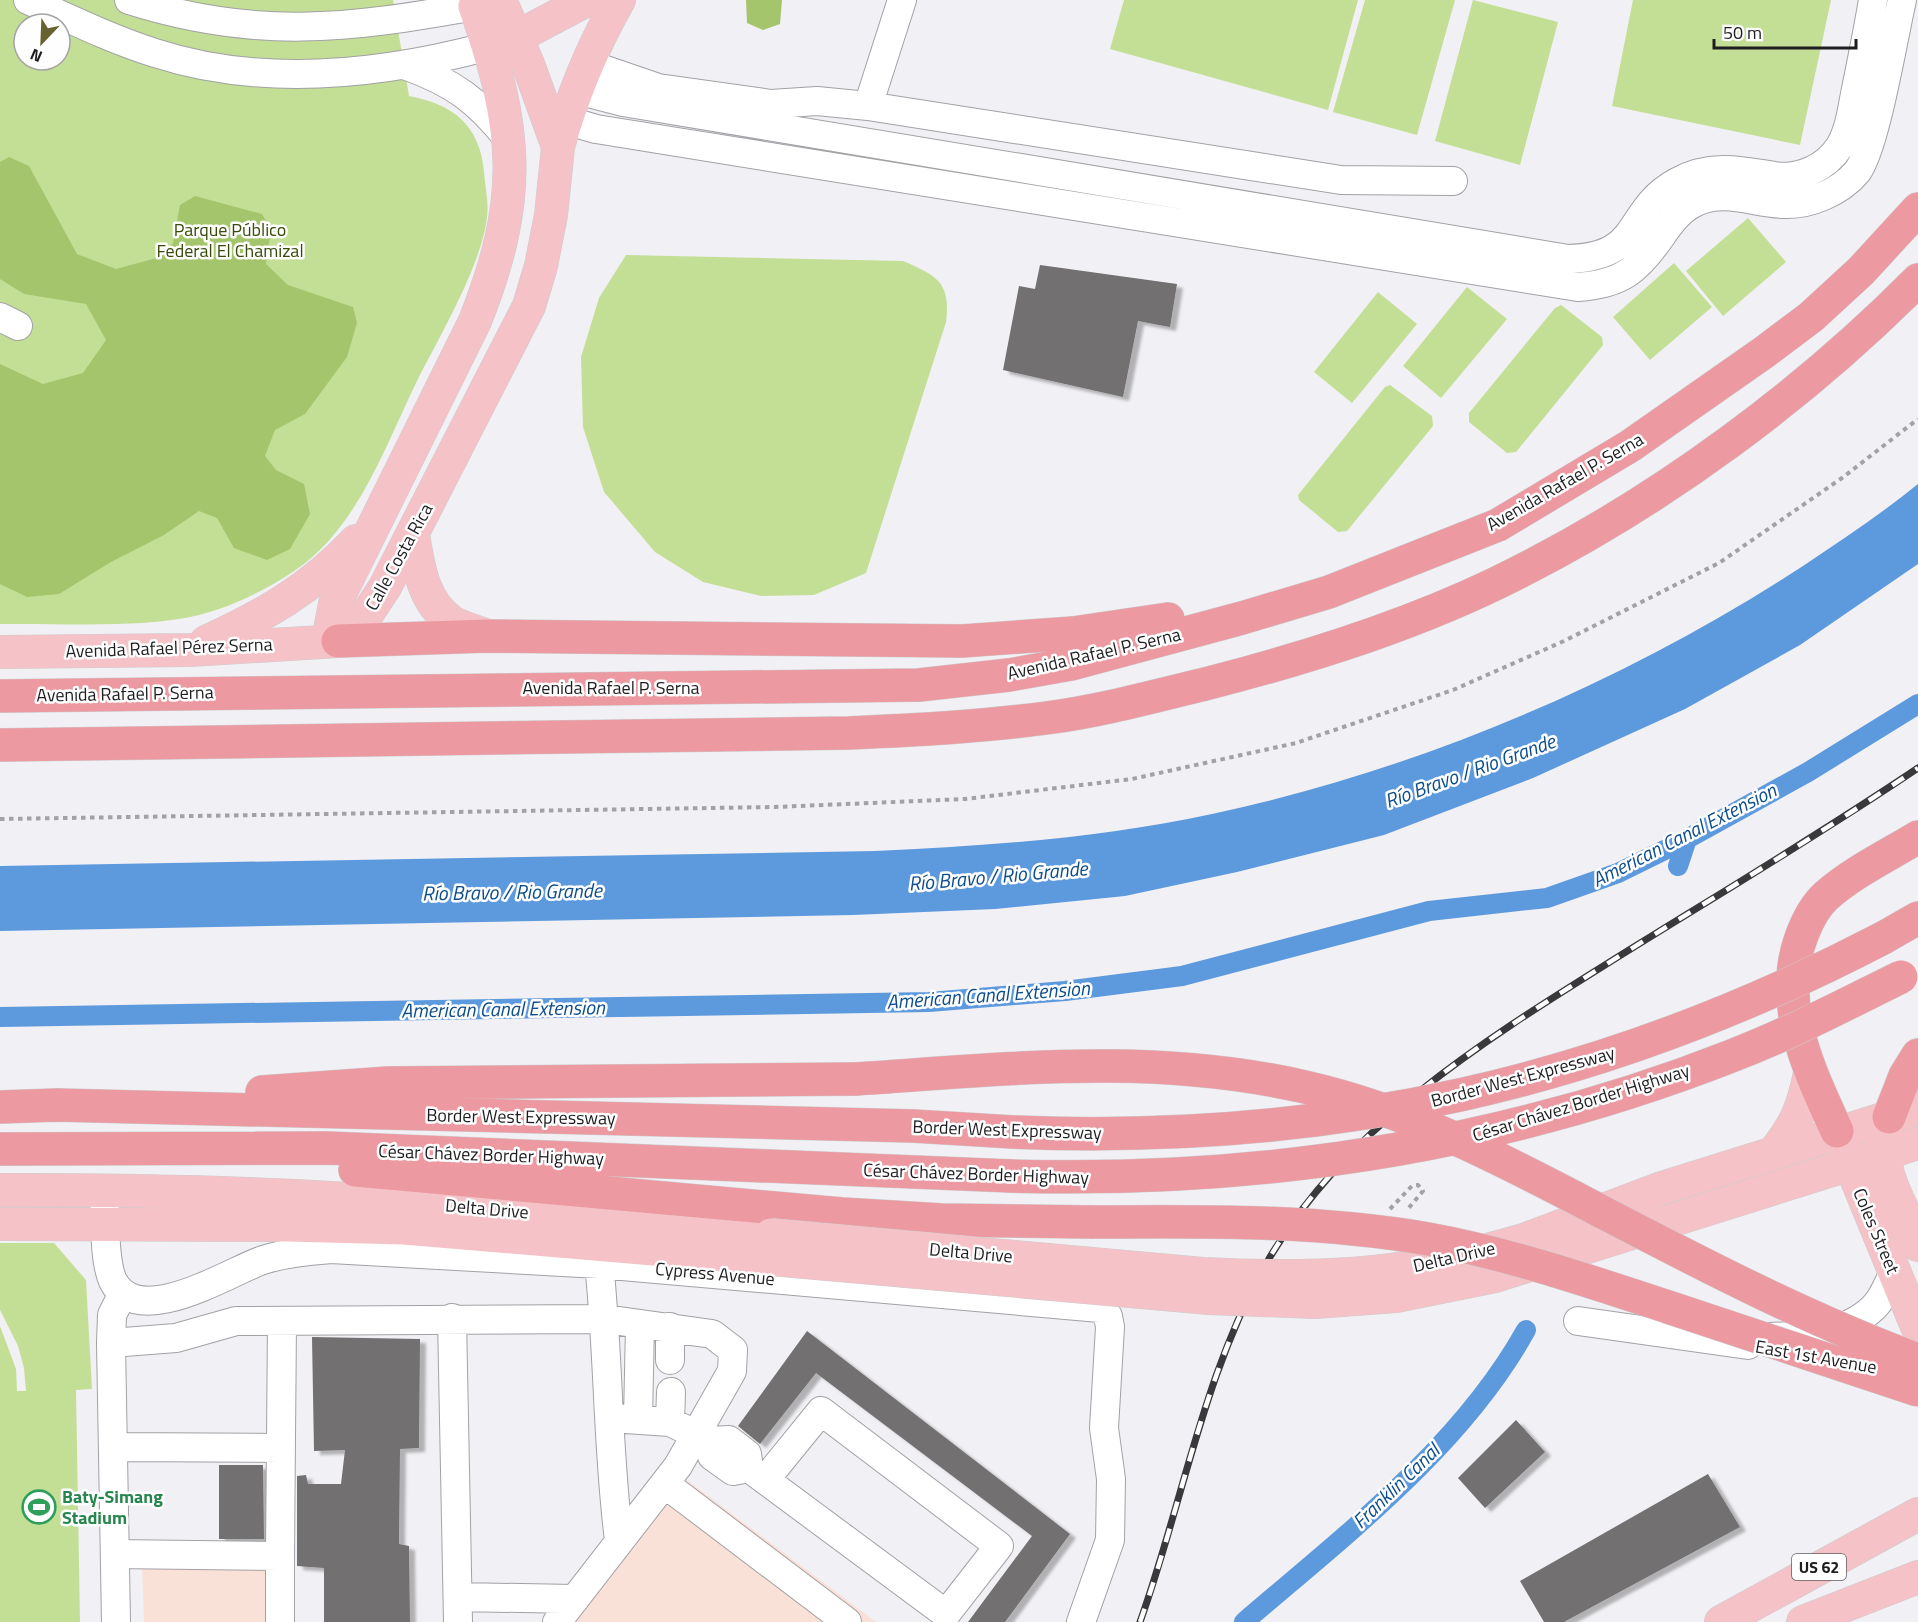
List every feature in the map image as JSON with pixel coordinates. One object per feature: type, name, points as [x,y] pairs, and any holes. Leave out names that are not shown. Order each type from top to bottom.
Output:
[{"type":"highway","name":"Avenida Rafael P. Serna","points":[[0,696],[919,685],[1009,675],[1071,663],[1242,618],[1329,592],[1498,525],[1630,446],[1811,317],[1861,271],[1918,209]]},
{"type":"highway","points":[[0,745],[849,733],[944,728],[1047,718],[1133,702],[1246,673],[1344,643],[1431,611],[1517,573],[1598,529],[1683,474],[1840,354],[1918,280]]},
{"type":"highway","points":[[338,641],[488,636],[962,641],[1073,633],[1166,619],[1242,618]]},
{"type":"highway","points":[[1838,1131],[1810,1072],[1793,1015],[1791,987],[1797,950],[1807,925],[1823,898],[1850,877],[1918,837]]},
{"type":"highway","name":"Border West Expressway","points":[[57,1105],[913,1126],[1093,1135],[1196,1132],[1276,1126],[1353,1116],[1472,1094],[1634,1048],[1725,1013],[1819,972],[1918,918]]},
{"type":"highway","name":"César Chávez Border Highway","points":[[0,1149],[327,1148],[1011,1176],[1160,1176],[1282,1166],[1397,1150],[1472,1136],[1634,1090],[1734,1055],[1810,1023],[1910,972]]},
{"type":"highway","points":[[1903,1113],[1905,1076],[1918,1055]]},
{"type":"highway","points":[[0,1107],[388,1083],[855,1080],[1031,1065],[1175,1067],[1305,1087],[1364,1103],[1475,1147],[1694,1260],[1852,1336],[1918,1360]]},
{"type":"highway","points":[[121,1147],[736,1207],[942,1220],[1227,1221],[1342,1227],[1428,1239],[1514,1258],[1918,1390]]},
{"type":"main road","points":[[502,42],[587,0]]},
{"type":"main road","points":[[562,134],[583,77],[619,0]]},
{"type":"main road","name":"Calle Costa Rica","points":[[489,2],[502,42],[509,140],[511,183],[504,234],[494,273],[475,321],[335,604],[331,625],[338,641],[362,622],[385,587],[529,306],[541,266],[551,215],[562,134],[531,72],[502,42]]},
{"type":"main road","points":[[190,650],[269,612],[306,588],[340,558],[380,516]]},
{"type":"main road","points":[[413,534],[420,575],[429,595],[453,622],[488,636]]},
{"type":"main road","name":"Avenida Rafael Pérez Serna","points":[[0,652],[190,650],[338,641]]},
{"type":"main road","points":[[1775,1151],[1793,1128],[1803,1108],[1810,1072]]},
{"type":"main road","name":"Delta Drive","points":[[0,1190],[104,1190],[312,1196],[439,1205],[771,1247],[1220,1299],[1315,1302],[1397,1283],[1466,1256],[1524,1240],[1662,1188],[1838,1131],[1903,1113]]},
{"type":"main road","name":"Coles Street","points":[[1903,1113],[1884,1152],[1887,1178],[1915,1221]]},
{"type":"main road","name":"Coles Street","points":[[1838,1131],[1848,1164],[1918,1329]]},
{"type":"main road","name":"Delta Drive","points":[[1397,1283],[1496,1276],[1918,1143]]},
{"type":"main road","name":"Delta Drive","points":[[0,1224],[404,1228],[771,1247]]},
{"type":"main road","points":[[1905,1521],[1918,1496]]},
{"type":"main road","name":"US 62","points":[[1721,1622],[1905,1521]]},
{"type":"main road","name":"US 62","points":[[1803,1622],[1918,1577]]},
{"type":"street","points":[[28,0],[100,32],[156,53],[210,67],[264,73],[333,74],[407,66],[502,42]]},
{"type":"street","points":[[129,0],[200,18],[250,26],[302,28],[366,25],[489,2]]},
{"type":"street","points":[[868,106],[902,0]]},
{"type":"street","points":[[583,77],[622,102],[1568,259],[1603,255],[1618,247],[1661,193],[1692,174],[1729,169],[1783,178],[1799,176],[1816,169],[1832,156],[1840,146],[1850,120],[1874,0]]},
{"type":"street","points":[[562,134],[617,132],[1578,287],[1601,286],[1635,269],[1678,213],[1693,203],[1725,195],[1795,204],[1824,196],[1856,172],[1869,145],[1902,0]]},
{"type":"street","points":[[407,66],[438,77],[456,87],[483,108],[509,140]]},
{"type":"street","points":[[583,77],[771,104],[817,100],[868,106],[1341,180],[1453,181]]},
{"type":"street","points":[[617,132],[622,102]]},
{"type":"street","points":[[667,140],[672,110]]},
{"type":"street","points":[[1095,208],[1096,194],[1113,184]]},
{"type":"street","points":[[104,1190],[107,1249],[113,1280],[123,1293],[112,1314],[111,1343],[116,1622]]},
{"type":"street","name":"Cypress Avenue","points":[[123,1293],[136,1299],[165,1299],[187,1294],[263,1260],[296,1252],[331,1249],[599,1264],[1087,1305],[1100,1308],[1108,1316],[1110,1327],[1104,1428],[1111,1479],[1110,1540],[1081,1622]]},
{"type":"street","points":[[599,1264],[605,1319],[624,1418]]},
{"type":"street","name":"East 1st Avenue","points":[[1714,1339],[1804,1336],[1828,1332],[1857,1320],[1873,1308],[1894,1272]]},
{"type":"street","points":[[452,1318],[458,1609],[575,1599]]},
{"type":"street","points":[[111,1343],[176,1338],[236,1321],[282,1320],[605,1319],[711,1334],[733,1350],[732,1371],[704,1437],[634,1525],[619,1540],[557,1622]]},
{"type":"street","points":[[280,1622],[282,1320]]},
{"type":"street","name":"East 1st Avenue","points":[[1578,1321],[1714,1339],[1918,1376]]},
{"type":"street","points":[[619,1540],[612,1485],[640,1325]]},
{"type":"street","points":[[670,1328],[670,1360]]},
{"type":"street","points":[[670,1392],[670,1422]]},
{"type":"street","points":[[624,1418],[670,1422],[704,1437],[712,1456],[733,1471],[757,1474],[946,1614],[999,1546],[821,1411],[757,1474]]},
{"type":"street","points":[[113,1447],[281,1448]]},
{"type":"street","points":[[665,1484],[847,1622]]},
{"type":"street","points":[[115,1554],[280,1556]]},
{"type":"shaded area","points":[[684,1478],[876,1622],[574,1622]]},
{"type":"shaded area","points":[[269,1567],[268,1622],[144,1622],[142,1569]]},
{"type":"green space","name":"Parque Público Federal El Chamizal","points":[[0,0],[393,0],[409,96],[439,105],[462,119],[477,141],[481,156],[487,195],[483,236],[468,279],[447,324],[367,486],[335,533],[316,554],[272,585],[211,612],[152,622],[0,624]]},
{"type":"green space","points":[[746,0],[782,0],[780,24],[763,30],[747,23]]},
{"type":"green space","points":[[1124,0],[1358,0],[1328,110],[1110,49]]},
{"type":"green space","points":[[1365,0],[1455,0],[1417,135],[1333,112]]},
{"type":"green space","points":[[1473,0],[1558,22],[1520,165],[1435,141]]},
{"type":"green space","points":[[1633,0],[1831,0],[1800,145],[1612,106]]},
{"type":"green space","points":[[9,157],[29,166],[77,254],[116,269],[160,257],[173,243],[180,205],[195,196],[262,214],[271,230],[266,264],[288,285],[353,307],[357,323],[347,357],[305,414],[275,430],[265,456],[276,470],[304,484],[310,514],[290,549],[267,560],[234,548],[217,518],[199,511],[164,535],[111,562],[59,594],[27,597],[0,584],[0,364],[43,384],[83,373],[106,340],[86,304],[24,294],[0,279],[0,162]]},
{"type":"green space","points":[[1748,218],[1786,262],[1723,316],[1686,271]]},
{"type":"green space","points":[[626,255],[903,261],[925,271],[939,282],[946,298],[946,322],[866,573],[814,595],[761,596],[703,582],[655,552],[604,492],[583,427],[581,357],[599,298]]},
{"type":"green space","points":[[1674,263],[1712,307],[1650,360],[1613,317]]},
{"type":"green space","points":[[1467,287],[1507,319],[1441,398],[1403,366]]},
{"type":"green space","points":[[1378,292],[1417,324],[1352,403],[1314,372]]},
{"type":"green space","points":[[1561,305],[1602,337],[1603,345],[1516,452],[1507,453],[1469,422],[1469,413],[1555,308]]},
{"type":"green space","points":[[1390,385],[1432,416],[1433,426],[1347,531],[1338,532],[1299,500],[1298,495],[1385,387]]},
{"type":"green space","name":"Baty-Simang Stadium","points":[[0,1243],[54,1243],[86,1280],[92,1389],[76,1390],[80,1622],[0,1622],[0,1326],[16,1369],[17,1391],[26,1391],[24,1368],[18,1346],[0,1310]]},
{"type":"water","name":"Río Bravo / Rio Grande","points":[[1918,484],[1918,564],[1800,645],[1685,709],[1533,778],[1384,835],[1237,872],[1125,896],[995,909],[853,915],[0,931],[0,866],[875,851],[1044,840],[1128,829],[1212,814],[1367,773],[1443,747],[1592,684],[1664,648],[1803,566]]},
{"type":"building","points":[[1040,265],[1177,284],[1170,327],[1138,321],[1123,397],[1003,370],[1019,286],[1035,289]]},
{"type":"building","points":[[807,1331],[1070,1534],[1005,1622],[968,1622],[1032,1536],[816,1373],[760,1444],[738,1426]]},
{"type":"building","points":[[312,1337],[420,1339],[419,1448],[400,1449],[399,1544],[409,1546],[410,1622],[324,1622],[324,1568],[297,1566],[297,1476],[306,1475],[308,1484],[341,1484],[345,1450],[314,1451]]},
{"type":"building","points":[[1516,1420],[1545,1452],[1485,1508],[1458,1478]]},
{"type":"building","points":[[219,1465],[263,1465],[264,1539],[219,1539]]},
{"type":"building","points":[[1708,1474],[1740,1527],[1564,1622],[1544,1622],[1520,1581]]},
{"type":"waterway","name":"American Canal Extension","points":[[0,1017],[929,1002],[1065,991],[1182,976],[1429,911],[1547,898],[1618,873],[1687,839],[1808,772],[1918,704]]},
{"type":"waterway","name":"Franklin Canal","points":[[1678,866],[1687,839]]},
{"type":"waterway","name":"Franklin Canal","points":[[1244,1622],[1360,1523],[1435,1451],[1469,1413],[1499,1373],[1526,1330]]},
{"type":"railway","points":[[1140,1622],[1196,1436],[1228,1345],[1247,1301],[1270,1257],[1301,1210],[1337,1168],[1377,1128],[1464,1057],[1605,965],[1802,844],[1918,768]]},
{"type":"place","name":"Baty-Simang Stadium","points":[[39,1507]]}]
